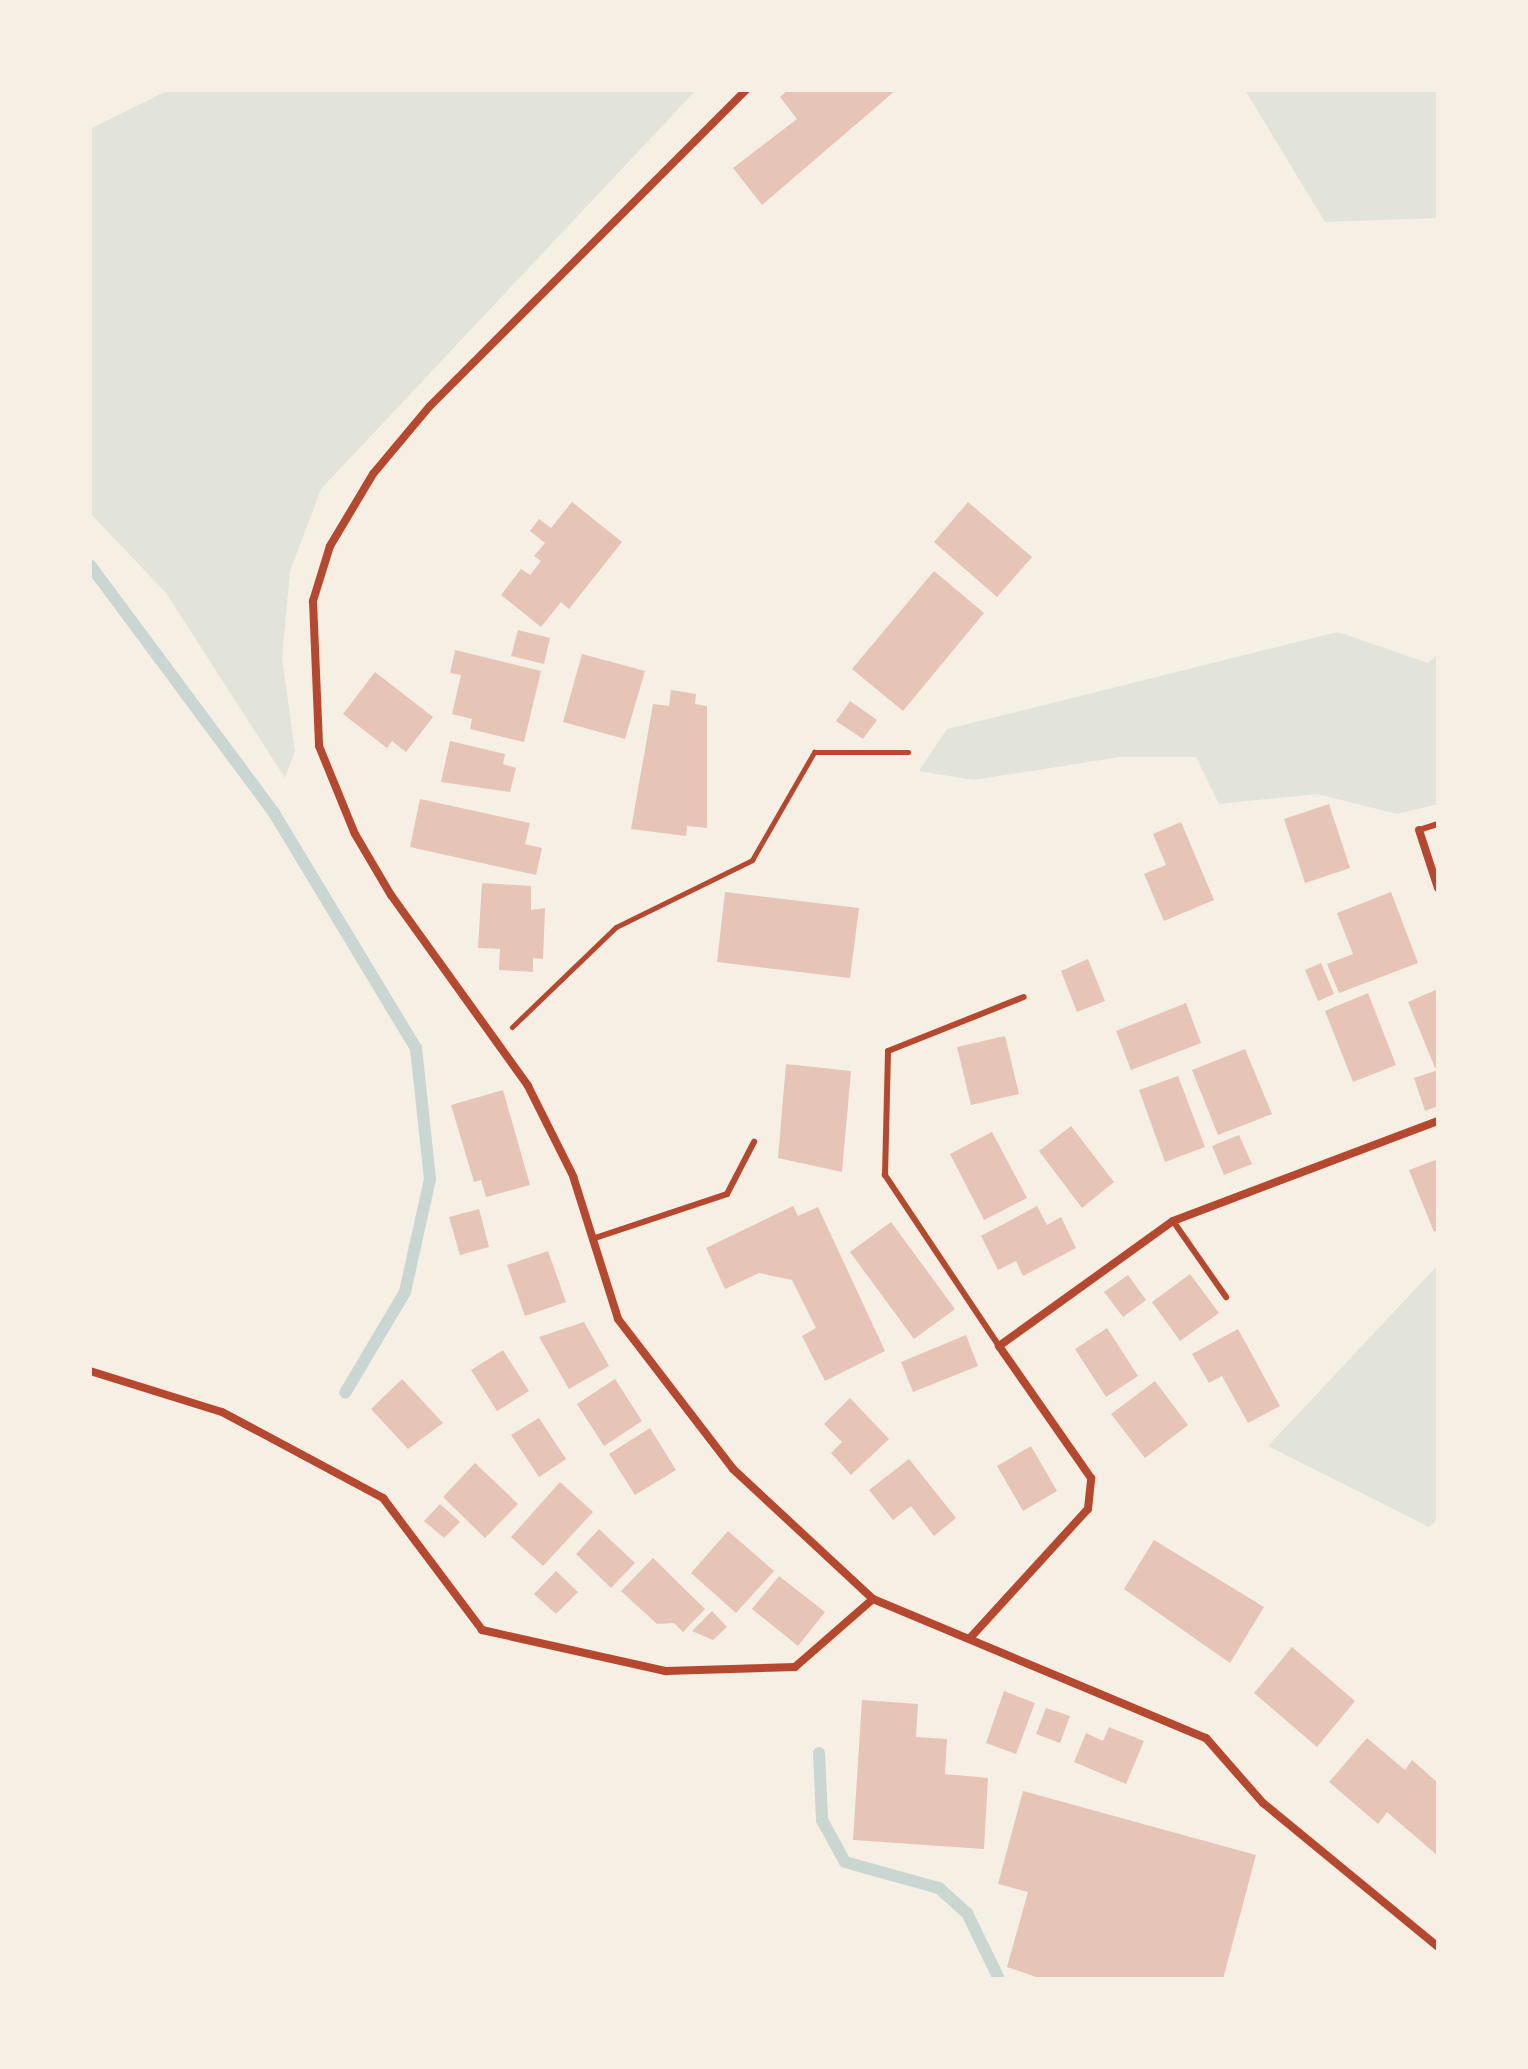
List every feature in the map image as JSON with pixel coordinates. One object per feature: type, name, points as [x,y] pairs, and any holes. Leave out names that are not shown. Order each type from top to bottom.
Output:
[{"type":"street","points":[[746,90],[401,440],[330,546],[313,601],[319,746],[355,834],[528,1086],[573,1176],[618,1319],[733,1469],[873,1599],[971,1637],[1206,1738],[1263,1803],[1438,1947]]},
{"type":"street","points":[[1419,830],[1438,888]]},
{"type":"street","points":[[971,1637],[1088,1509],[1091,1478],[999,1346],[1173,1221],[1438,1121]]},
{"type":"street","points":[[90,1371],[222,1412],[383,1498],[482,1630],[666,1671],[795,1667],[873,1599]]},
{"type":"lane","points":[[1419,830],[1438,824]]},
{"type":"lane","points":[[999,1346],[885,1175],[888,1051],[1024,997]]},
{"type":"lane","points":[[592,1239],[727,1194],[754,1142]]},
{"type":"lane","points":[[1173,1221],[1226,1297]]},
{"type":"path","points":[[496,1042],[616,927],[752,860],[814,752],[908,752]]},
{"type":"shaded area","points":[[169,90],[696,90],[321,489],[290,571],[282,658],[295,751],[285,778],[166,593],[90,513],[90,129]]},
{"type":"shaded area","points":[[1245,90],[1438,90],[1438,218],[1325,222]]},
{"type":"shaded area","points":[[1338,632],[1428,663],[1438,654],[1438,804],[1397,814],[1317,794],[1219,804],[1196,757],[1120,757],[974,780],[919,771],[947,729]]},
{"type":"shaded area","points":[[1438,1265],[1438,1518],[1429,1527],[1268,1446]]},
{"type":"building","points":[[788,90],[896,90],[762,205],[733,168],[797,119],[780,97]]},
{"type":"building","points":[[572,502],[622,542],[569,609],[561,602],[541,627],[501,595],[521,569],[530,575],[541,561],[534,556],[545,543],[530,531],[539,519],[551,528]]},
{"type":"building","points":[[968,502],[1032,557],[997,597],[934,542]]},
{"type":"building","points":[[934,571],[984,613],[903,711],[852,669]]},
{"type":"building","points":[[518,630],[550,638],[544,664],[511,656]]},
{"type":"building","points":[[455,650],[541,671],[524,742],[470,729],[472,719],[452,714],[461,675],[450,673]]},
{"type":"building","points":[[582,654],[645,671],[625,739],[563,722]]},
{"type":"building","points":[[375,672],[433,717],[406,752],[392,741],[387,748],[343,714]]},
{"type":"building","points":[[671,690],[696,694],[695,704],[707,706],[707,828],[687,826],[686,836],[631,829],[653,704],[669,706]]},
{"type":"building","points":[[850,701],[877,720],[863,739],[836,721]]},
{"type":"building","points":[[450,741],[505,754],[503,764],[516,768],[510,792],[441,782]]},
{"type":"building","points":[[420,799],[530,823],[525,844],[542,848],[536,875],[410,847]]},
{"type":"building","points":[[1329,804],[1350,868],[1305,883],[1284,819]]},
{"type":"building","points":[[1181,822],[1214,900],[1164,921],[1144,874],[1166,865],[1153,834]]},
{"type":"building","points":[[482,883],[531,886],[531,910],[545,908],[543,959],[533,958],[533,972],[499,970],[500,949],[478,948]]},
{"type":"building","points":[[725,892],[859,908],[850,978],[717,962]]},
{"type":"building","points":[[1391,892],[1418,963],[1339,993],[1327,964],[1353,954],[1337,913]]},
{"type":"building","points":[[1088,959],[1105,1001],[1077,1012],[1061,971]]},
{"type":"building","points":[[1321,963],[1334,994],[1318,1001],[1305,970]]},
{"type":"building","points":[[1438,989],[1438,1067],[1435,1068],[1408,1002]]},
{"type":"building","points":[[1368,993],[1396,1065],[1353,1082],[1325,1011]]},
{"type":"building","points":[[1186,1003],[1201,1043],[1131,1070],[1116,1031]]},
{"type":"building","points":[[1005,1036],[1019,1094],[971,1105],[957,1047]]},
{"type":"building","points":[[1245,1049],[1272,1114],[1218,1135],[1192,1070]]},
{"type":"building","points":[[786,1064],[851,1071],[842,1172],[778,1158]]},
{"type":"building","points":[[1438,1070],[1438,1106],[1425,1111],[1414,1078]]},
{"type":"building","points":[[1178,1076],[1205,1147],[1165,1162],[1139,1090]]},
{"type":"building","points":[[503,1090],[530,1185],[486,1197],[481,1180],[474,1182],[451,1105]]},
{"type":"building","points":[[1071,1126],[1114,1182],[1082,1208],[1039,1151]]},
{"type":"building","points":[[992,1132],[1027,1198],[984,1220],[950,1154]]},
{"type":"building","points":[[1239,1135],[1252,1164],[1224,1175],[1212,1146]]},
{"type":"building","points":[[1438,1159],[1438,1230],[1434,1232],[1409,1170]]},
{"type":"building","points":[[793,1206],[798,1216],[818,1207],[885,1351],[825,1381],[802,1336],[816,1328],[792,1280],[759,1273],[725,1289],[706,1248]]},
{"type":"building","points":[[1037,1206],[1047,1225],[1061,1217],[1076,1248],[1023,1276],[1016,1261],[998,1270],[981,1236]]},
{"type":"building","points":[[479,1209],[489,1247],[460,1255],[449,1217]]},
{"type":"building","points":[[891,1222],[955,1309],[914,1339],[850,1252]]},
{"type":"building","points":[[548,1251],[566,1302],[525,1316],[507,1265]]},
{"type":"building","points":[[1190,1274],[1219,1313],[1180,1341],[1152,1302]]},
{"type":"building","points":[[1128,1275],[1146,1300],[1123,1317],[1104,1292]]},
{"type":"building","points":[[584,1322],[609,1366],[569,1389],[539,1337]]},
{"type":"building","points":[[1107,1328],[1138,1376],[1106,1397],[1075,1349]]},
{"type":"building","points":[[1238,1329],[1280,1406],[1248,1423],[1222,1376],[1209,1383],[1192,1354]]},
{"type":"building","points":[[966,1335],[978,1366],[913,1392],[901,1362]]},
{"type":"building","points":[[503,1350],[529,1391],[497,1411],[471,1370]]},
{"type":"building","points":[[402,1379],[443,1423],[408,1449],[371,1409]]},
{"type":"building","points":[[615,1379],[642,1421],[604,1446],[577,1404]]},
{"type":"building","points":[[1155,1381],[1188,1425],[1145,1458],[1111,1414]]},
{"type":"building","points":[[850,1398],[889,1439],[851,1475],[831,1453],[842,1442],[824,1424]]},
{"type":"building","points":[[539,1418],[566,1459],[539,1477],[511,1435]]},
{"type":"building","points":[[650,1428],[676,1470],[635,1495],[609,1454]]},
{"type":"building","points":[[1031,1446],[1057,1491],[1023,1511],[997,1466]]},
{"type":"building","points":[[909,1459],[956,1518],[934,1536],[911,1506],[893,1520],[869,1490]]},
{"type":"building","points":[[475,1463],[518,1504],[485,1538],[443,1497]]},
{"type":"building","points":[[560,1482],[593,1512],[543,1566],[511,1537]]},
{"type":"building","points":[[440,1504],[460,1522],[444,1538],[424,1521]]},
{"type":"building","points":[[599,1529],[635,1563],[611,1588],[576,1554]]},
{"type":"building","points":[[728,1531],[774,1571],[736,1613],[691,1573]]},
{"type":"building","points":[[1154,1540],[1264,1607],[1230,1663],[1124,1589]]},
{"type":"building","points":[[653,1558],[705,1609],[683,1632],[674,1623],[657,1624],[621,1591]]},
{"type":"building","points":[[556,1571],[578,1592],[556,1614],[534,1594]]},
{"type":"building","points":[[779,1576],[825,1612],[798,1646],[752,1609]]},
{"type":"building","points":[[712,1611],[727,1627],[713,1640],[692,1631]]},
{"type":"building","points":[[1292,1647],[1355,1701],[1317,1747],[1254,1693]]},
{"type":"building","points":[[1004,1691],[1035,1703],[1016,1754],[986,1743]]},
{"type":"building","points":[[862,1700],[918,1704],[916,1737],[947,1739],[945,1774],[988,1778],[984,1849],[853,1840]]},
{"type":"building","points":[[1046,1708],[1070,1716],[1060,1743],[1036,1734]]},
{"type":"building","points":[[1109,1727],[1144,1741],[1126,1784],[1074,1762],[1086,1733],[1103,1741]]},
{"type":"building","points":[[1367,1738],[1405,1770],[1412,1760],[1438,1783],[1438,1856],[1387,1812],[1378,1824],[1329,1782]]},
{"type":"building","points":[[1023,1791],[1256,1855],[1223,1979],[1042,1979],[1007,1967],[1028,1892],[998,1884]]},
{"type":"waterway","points":[[90,565],[274,813],[416,1048],[430,1179],[405,1292],[345,1393]]},
{"type":"waterway","points":[[819,1753],[822,1820],[845,1862],[939,1888],[967,1913],[999,1979]]}]
